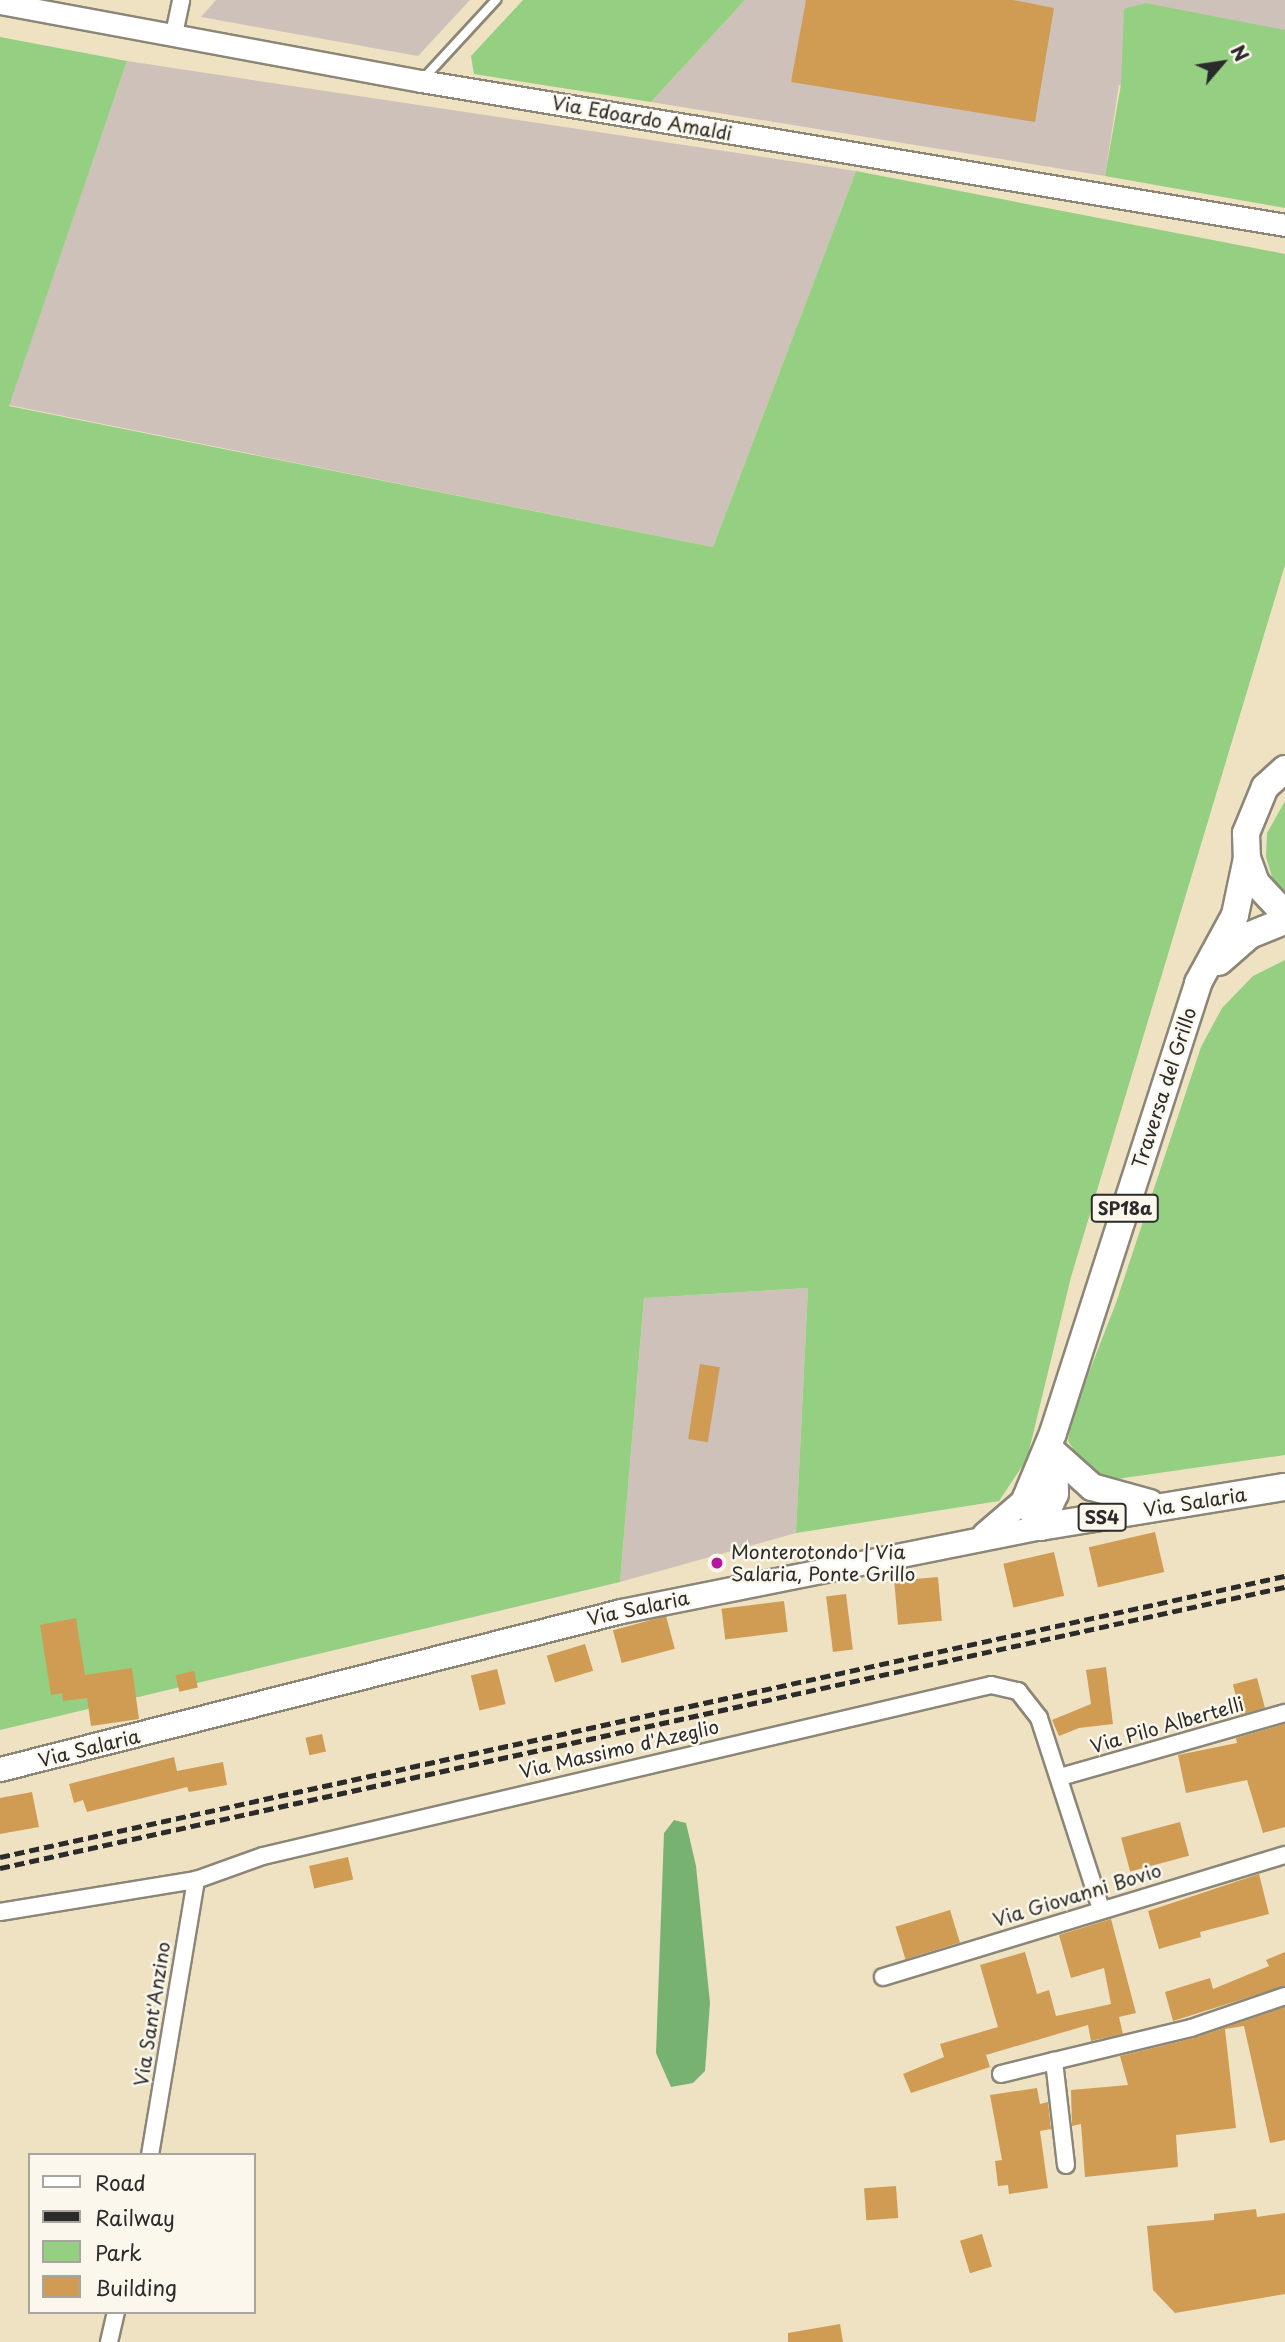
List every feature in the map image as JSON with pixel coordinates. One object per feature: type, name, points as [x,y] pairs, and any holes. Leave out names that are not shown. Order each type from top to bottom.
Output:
[{"type":"main road","name":"Traversa del Grillo","points":[[1054,1443],[1198,984],[1232,923],[1247,858],[1246,833],[1252,808],[1265,787],[1284,768]]},
{"type":"main road","points":[[1247,858],[1256,883],[1285,915]]},
{"type":"main road","name":"Traversa del Grillo","points":[[1198,984],[1250,935],[1285,921]]},
{"type":"main road","points":[[978,1537],[1026,1498],[1054,1443]]},
{"type":"main road","points":[[1054,1443],[1093,1487],[1165,1506]]},
{"type":"main road","points":[[1040,1527],[1055,1494],[1054,1443]]},
{"type":"main road","name":"Via Salaria","points":[[0,1769],[621,1611],[978,1537],[1285,1487]]},
{"type":"main road","points":[[1026,1498],[1040,1527]]},
{"type":"street","points":[[174,34],[181,0]]},
{"type":"street","name":"Via Edoardo Amaldi","points":[[0,3],[421,81],[1285,225]]},
{"type":"street","name":"Via Massimo d'Azeglio","points":[[0,1912],[196,1880],[276,1853],[971,1686],[1002,1685],[1024,1696],[1039,1718],[1101,1909]]},
{"type":"street","name":"Via Pilo Albertelli","points":[[1060,1777],[1285,1713]]},
{"type":"street","name":"Via Giovanni Bovio","points":[[883,1977],[1285,1855]]},
{"type":"street","name":"Via Sant'Anzino","points":[[150,2153],[196,1880]]},
{"type":"street","points":[[1001,2074],[1191,2028],[1285,1996]]},
{"type":"street","points":[[1054,2061],[1066,2165]]},
{"type":"street","points":[[109,2342],[116,2314]]},
{"type":"lane","points":[[421,81],[496,0]]},
{"type":"shaded area","points":[[216,0],[470,0],[418,56],[201,17]]},
{"type":"shaded area","points":[[745,0],[1285,0],[1285,118],[1119,85],[1105,176],[651,102]]},
{"type":"shaded area","points":[[127,61],[856,171],[713,547],[9,405]]},
{"type":"shaded area","points":[[808,1288],[796,1533],[620,1582],[644,1298]]},
{"type":"green space","points":[[523,0],[745,0],[651,102],[474,74],[471,56]]},
{"type":"green space","points":[[1145,3],[1285,30],[1285,208],[1105,176],[1121,84],[1124,9]]},
{"type":"green space","points":[[0,37],[127,61],[9,406],[713,547],[856,171],[1285,254],[1285,565],[1071,1277],[1027,1459],[999,1501],[796,1533],[808,1288],[644,1298],[620,1582],[0,1730]]},
{"type":"green space","points":[[1285,801],[1285,897],[1273,880],[1266,857],[1267,833]]},
{"type":"green space","points":[[1285,960],[1285,1455],[1096,1482],[1068,1441],[1072,1416],[1116,1303],[1201,1047],[1222,1008],[1253,976]]},
{"type":"green space","points":[[674,1820],[686,1823],[696,1866],[710,2003],[705,2071],[693,2083],[671,2087],[656,2053],[664,1833]]},
{"type":"building","points":[[806,0],[1013,0],[1054,8],[1035,122],[791,82]]},
{"type":"building","points":[[700,1364],[720,1367],[708,1442],[688,1439]]},
{"type":"building","points":[[1155,1532],[1164,1572],[1098,1587],[1089,1547]]},
{"type":"building","points":[[1054,1552],[1064,1596],[1013,1608],[1003,1564]]},
{"type":"building","points":[[938,1577],[942,1621],[898,1625],[894,1581]]},
{"type":"building","points":[[846,1594],[853,1650],[833,1652],[826,1596]]},
{"type":"building","points":[[784,1601],[788,1632],[725,1639],[721,1609]]},
{"type":"building","points":[[666,1616],[675,1649],[622,1663],[613,1630]]},
{"type":"building","points":[[76,1618],[85,1675],[132,1668],[139,1719],[91,1726],[87,1698],[63,1701],[62,1693],[51,1695],[40,1625]]},
{"type":"building","points":[[585,1644],[593,1671],[555,1682],[547,1656]]},
{"type":"building","points":[[1106,1667],[1113,1724],[1079,1728],[1059,1736],[1052,1720],[1091,1704],[1086,1670]]},
{"type":"building","points":[[497,1669],[506,1704],[480,1710],[471,1676]]},
{"type":"building","points":[[194,1671],[198,1688],[179,1692],[175,1675]]},
{"type":"building","points":[[1257,1678],[1265,1708],[1241,1714],[1233,1684]]},
{"type":"building","points":[[1285,1724],[1285,1827],[1263,1833],[1247,1780],[1186,1793],[1178,1755],[1237,1743],[1236,1738]]},
{"type":"building","points":[[322,1734],[326,1752],[309,1755],[305,1738]]},
{"type":"building","points":[[174,1757],[177,1771],[223,1762],[227,1785],[189,1792],[187,1787],[87,1812],[83,1800],[74,1803],[69,1784]]},
{"type":"building","points":[[32,1792],[39,1827],[0,1834],[0,1798]]},
{"type":"building","points":[[1180,1822],[1189,1856],[1130,1872],[1121,1838]]},
{"type":"building","points":[[348,1857],[353,1879],[314,1888],[309,1866]]},
{"type":"building","points":[[1259,1874],[1269,1914],[1200,1932],[1201,1937],[1159,1949],[1148,1911]]},
{"type":"building","points":[[950,1910],[960,1943],[905,1959],[895,1927]]},
{"type":"building","points":[[1111,1919],[1136,2013],[1119,2017],[1123,2034],[1091,2041],[1088,2025],[986,2055],[990,2067],[911,2093],[903,2074],[944,2057],[940,2044],[998,2027],[980,1965],[1025,1952],[1037,1994],[1049,1990],[1056,2016],[1111,2004],[1104,1968],[1071,1978],[1059,1935]]},
{"type":"building","points":[[1285,1952],[1285,1986],[1173,2021],[1165,1992],[1210,1978],[1213,1989],[1269,1966],[1266,1960]]},
{"type":"building","points":[[1285,2007],[1285,2140],[1270,2143],[1244,2026],[1225,2029],[1236,2128],[1176,2135],[1178,2167],[1085,2177],[1081,2124],[1072,2126],[1071,2090],[1128,2085],[1120,2056],[1194,2038]]},
{"type":"building","points":[[1037,2088],[1040,2104],[1048,2102],[1051,2129],[1040,2131],[1048,2188],[1009,2194],[1008,2185],[998,2186],[995,2161],[1002,2160],[990,2095]]},
{"type":"building","points":[[896,2186],[898,2218],[866,2220],[864,2188]]},
{"type":"building","points":[[1256,2209],[1257,2217],[1285,2213],[1285,2294],[1175,2313],[1153,2290],[1147,2226],[1214,2220],[1214,2214]]},
{"type":"building","points":[[982,2234],[992,2267],[970,2273],[960,2241]]},
{"type":"building","points":[[840,2324],[843,2342],[788,2342],[788,2333]]},
{"type":"railway","points":[[0,1857],[1285,1576]]},
{"type":"railway","points":[[0,1868],[1285,1587]]},
{"type":"place","name":"Monterotondo | Via Salaria, Ponte Grillo","points":[[717,1563]]}]
